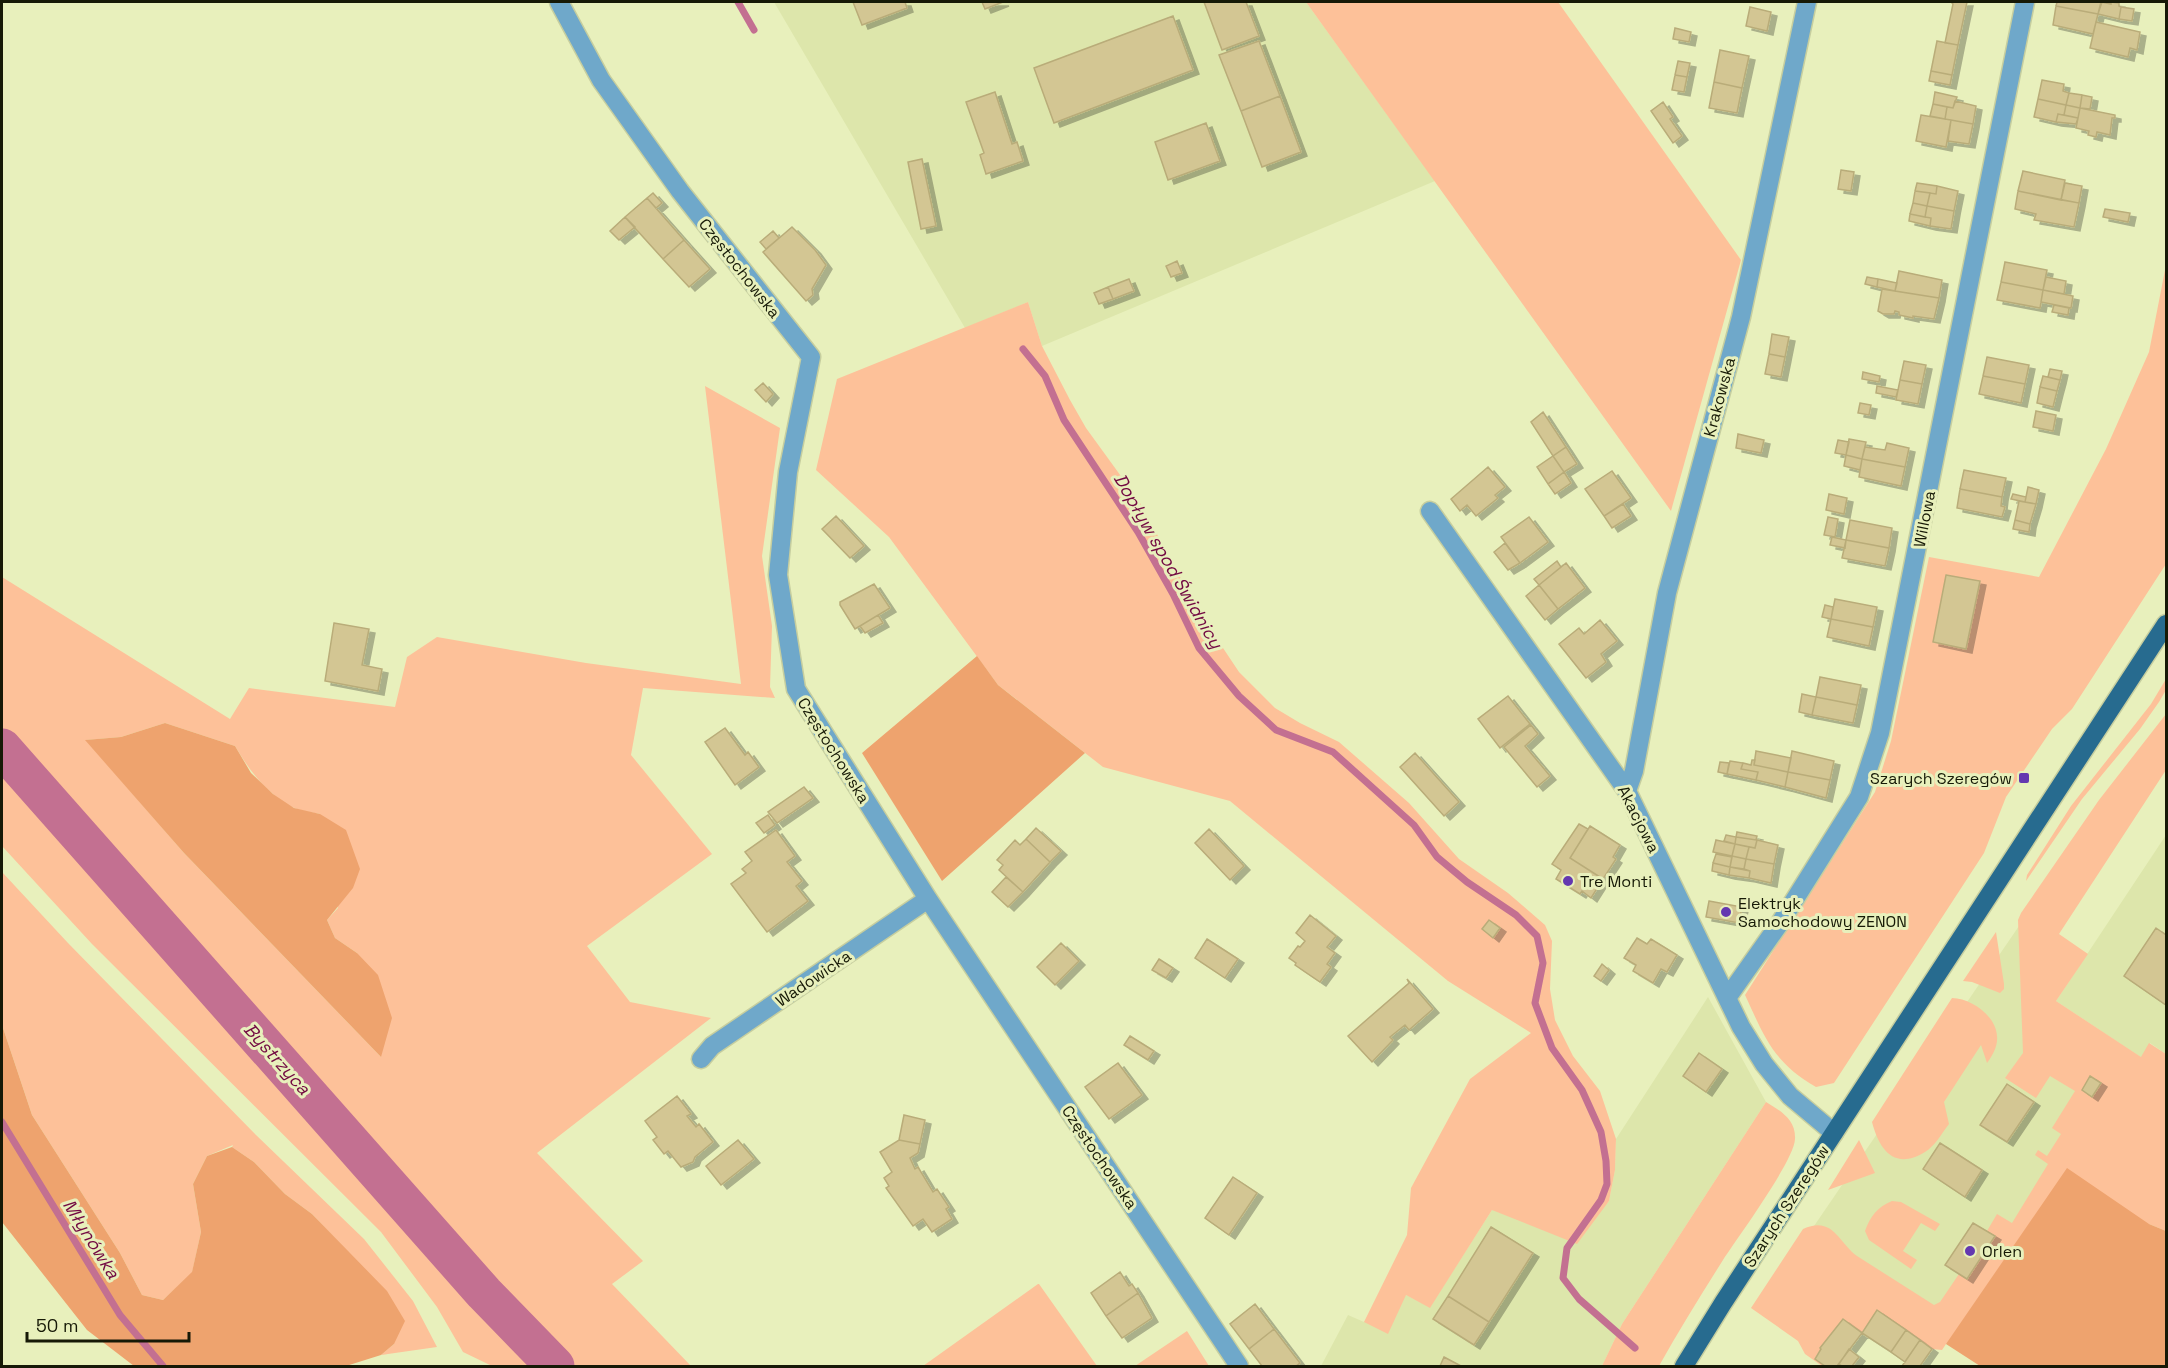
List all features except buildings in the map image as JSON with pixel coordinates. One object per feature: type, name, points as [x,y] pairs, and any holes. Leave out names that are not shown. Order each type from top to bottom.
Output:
[{"type":"main road","name":"Szarych Szeregów","points":[[1684,1366],[2166,624]]},
{"type":"street","name":"Częstochowska","points":[[559,2],[601,80],[680,192],[811,357],[788,472],[778,575],[796,689],[928,899],[1239,1366]]},
{"type":"street","name":"Krakowska","points":[[1627,792],[1634,771],[1667,593],[1741,317],[1807,2]]},
{"type":"street","name":"Willowa","points":[[1727,998],[1780,923],[1859,797],[1880,733],[2025,2]]},
{"type":"street","name":"Akacjowa","points":[[1430,511],[1627,792],[1727,998],[1764,1064],[1790,1096],[1834,1133]]},
{"type":"street","name":"Wadowicka","points":[[701,1059],[712,1046],[928,899]]},
{"type":"shaded area","points":[[774,2],[1306,2],[1435,181],[1042,346],[1028,302],[965,328]]},
{"type":"shaded area","points":[[1306,2],[1558,2],[1741,260],[1671,511]]},
{"type":"shaded area","points":[[2166,265],[2166,564],[2072,709],[2052,729],[2006,797],[1984,853],[1834,1083],[1816,1087],[1801,1078],[1772,1048],[1745,995],[1875,792],[1891,741],[1929,557],[2039,577],[2106,449],[2149,352]]},
{"type":"shaded area","points":[[1028,302],[1042,346],[1070,400],[1086,428],[1139,501],[1199,612],[1239,672],[1275,708],[1339,742],[1409,803],[1459,859],[1508,893],[1545,925],[1552,941],[1550,989],[1555,1020],[1573,1056],[1600,1091],[1616,1139],[1615,1170],[1609,1201],[1577,1244],[1492,1210],[1430,1308],[1406,1295],[1388,1334],[1364,1322],[1407,1235],[1411,1188],[1470,1079],[1531,1033],[1448,981],[1230,801],[1103,767],[998,685],[889,537],[816,470],[837,379]]},
{"type":"shaded area","points":[[705,386],[780,428],[762,556],[772,626],[770,687],[775,698],[643,688],[631,755],[712,854],[587,946],[630,1002],[711,1018],[537,1153],[643,1261],[612,1284],[691,1366],[492,1366],[463,1352],[437,1307],[381,1232],[92,944],[2,846],[2,577],[230,719],[249,688],[395,707],[407,657],[437,637],[586,663],[741,684]],"holes":[[[165,723],[235,746],[252,772],[274,795],[295,808],[320,814],[338,908],[327,920],[335,938],[357,953],[381,1057],[184,853],[86,740],[121,737]]]},
{"type":"shaded area","points":[[977,656],[998,685],[1085,753],[942,881],[862,753]]},
{"type":"shaded area","points":[[2166,679],[2166,690],[2159,702],[2140,729],[2082,799],[2026,881],[2027,875],[2071,806],[2151,704]]},
{"type":"shaded area","points":[[2166,714],[2166,770],[2059,934],[2088,954],[2056,1001],[2141,1057],[2149,1043],[2166,1054],[2166,1231],[2149,1224],[1946,1344],[1942,1350],[1932,1349],[1877,1311],[1862,1333],[1843,1320],[1820,1348],[1815,1358],[1825,1366],[1822,1366],[1805,1354],[1798,1341],[1751,1308],[1803,1229],[1822,1225],[1829,1228],[1857,1256],[1934,1305],[1940,1302],[1959,1274],[1967,1279],[1994,1237],[1987,1231],[1997,1214],[2012,1223],[2048,1164],[2035,1155],[2038,1150],[2047,1156],[2061,1134],[2052,1128],[2075,1091],[2050,1076],[2036,1098],[2005,1078],[2023,1053],[2018,920],[2099,800]]},
{"type":"shaded area","points":[[165,723],[235,746],[251,773],[273,794],[294,808],[320,814],[346,830],[360,869],[353,888],[327,920],[335,938],[357,953],[378,975],[392,1018],[381,1057],[184,853],[85,740],[121,737]]},
{"type":"shaded area","points":[[2166,835],[2166,1054],[2150,1043],[2142,1058],[2056,1001]]},
{"type":"shaded area","points":[[2,872],[68,943],[256,1135],[364,1239],[413,1301],[437,1347],[381,1355],[394,1344],[348,1252],[312,1214],[285,1194],[254,1162],[232,1147],[233,1145],[207,1156],[193,1184],[201,1232],[192,1273],[163,1300],[142,1295],[120,1253],[32,1115],[2,1025]]},
{"type":"shaded area","points":[[2019,926],[2021,984],[2106,1083],[1946,1344],[1799,1248]]},
{"type":"shaded area","points":[[1996,932],[2004,984],[2004,989],[2000,993],[1972,982],[1963,981]]},
{"type":"shaded area","points":[[1708,997],[1766,1102],[1622,1324],[1602,1366],[1321,1366],[1348,1315],[1364,1322],[1406,1295],[1430,1307],[1492,1210],[1600,1211],[1609,1201],[1615,1170],[1616,1139]]},
{"type":"shaded area","points":[[1952,998],[1967,1001],[1987,1015],[1996,1029],[1996,1047],[1987,1063],[1981,1045],[1944,1102],[1949,1124],[1935,1143],[1925,1152],[1914,1157],[1896,1158],[1889,1154],[1879,1141],[1872,1122]]},
{"type":"shaded area","points":[[2,1025],[32,1115],[120,1253],[142,1295],[163,1300],[192,1272],[201,1232],[193,1184],[207,1156],[232,1147],[254,1162],[285,1194],[312,1214],[387,1291],[405,1321],[394,1344],[381,1355],[346,1366],[134,1366],[87,1330],[2,1222]]},
{"type":"shaded area","points":[[1766,1102],[1790,1121],[1795,1132],[1792,1150],[1776,1181],[1723,1260],[1659,1366],[1602,1366],[1622,1324]]},
{"type":"shaded area","points":[[1859,1140],[1875,1173],[1828,1190]]},
{"type":"shaded area","points":[[2067,1168],[2149,1224],[2166,1231],[2166,1366],[1980,1366],[1946,1344]]},
{"type":"shaded area","points":[[1892,1201],[1901,1202],[1940,1224],[1935,1231],[1921,1223],[1903,1251],[1917,1260],[1911,1269],[1869,1240],[1865,1231],[1875,1213]]},
{"type":"shaded area","points":[[1038,1284],[1097,1366],[923,1366]]},
{"type":"shaded area","points":[[1187,1331],[1209,1366],[1135,1366]]},
{"type":"waterway","name":"Dopływ spod Świdnicy","points":[[738,2],[754,30]]},
{"type":"waterway","name":"Dopływ spod Świdnicy","points":[[1023,349],[1045,376],[1064,420],[1138,532],[1173,594],[1199,648],[1239,696],[1276,730],[1333,752],[1414,825],[1437,857],[1467,882],[1516,915],[1537,936],[1543,963],[1535,1003],[1552,1048],[1582,1090],[1601,1132],[1606,1161],[1607,1184],[1601,1200],[1567,1248],[1563,1278],[1579,1299],[1635,1348]]},
{"type":"waterway","name":"Bystrzyca","points":[[2,748],[484,1293],[555,1366]]},
{"type":"waterway","name":"Młynówka","points":[[2,1122],[120,1315],[163,1366]]},
{"type":"place","name":"Szarych Szeregów","points":[[2024,778]]},
{"type":"place","name":"Tre Monti","points":[[1568,881]]},
{"type":"place","name":"Elektryk Samochodowy ZENON","points":[[1726,912]]},
{"type":"place","name":"Orlen","points":[[1970,1251]]}]
